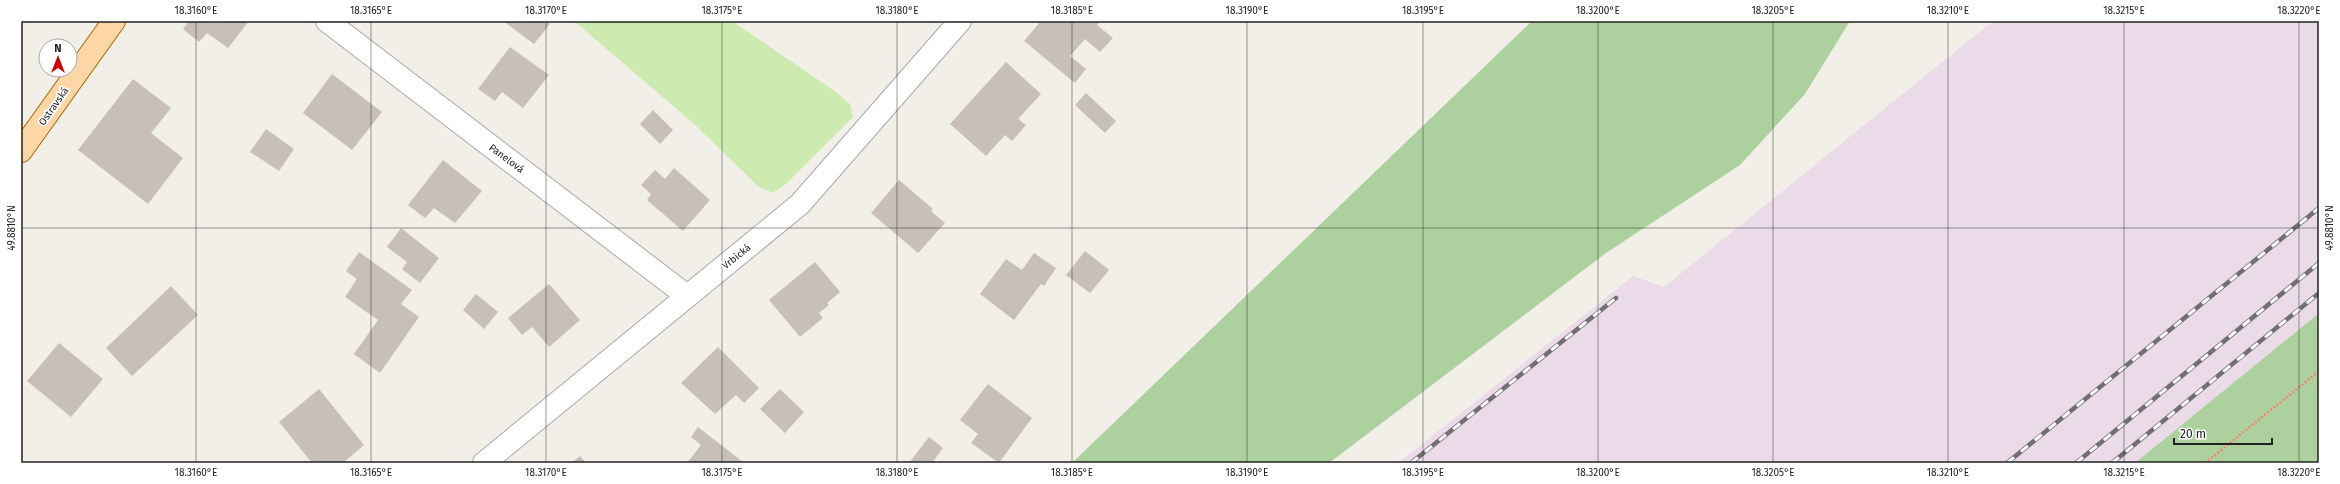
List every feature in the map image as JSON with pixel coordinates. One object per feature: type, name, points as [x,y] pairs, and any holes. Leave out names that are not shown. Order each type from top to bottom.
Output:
[{"type":"main road","name":"Ostravská","points":[[21,151],[114,21]]},
{"type":"street","name":"Panelová","points":[[327,21],[687,296]]},
{"type":"street","name":"Vrbická","points":[[484,463],[800,204],[960,21]]},
{"type":"path","points":[[2205,463],[2319,371]]},
{"type":"shaded area","points":[[1993,21],[2319,21],[2319,313],[2135,463],[1398,463],[1633,276],[1664,287]]},
{"type":"green space","points":[[574,21],[732,21],[836,92],[850,104],[853,117],[786,184],[773,193],[759,187],[694,124]]},
{"type":"green space","points":[[1532,21],[1850,21],[1805,94],[1740,165],[1606,253],[1329,463],[1072,463]]},
{"type":"green space","points":[[2319,313],[2319,463],[2135,463]]},
{"type":"building","points":[[189,21],[249,21],[228,48],[207,33],[199,42],[183,29]]},
{"type":"building","points":[[503,21],[546,21],[550,24],[534,44]]},
{"type":"building","points":[[1041,21],[1101,21],[1097,25],[1113,38],[1100,52],[1085,39],[1070,56],[1086,69],[1075,83],[1024,41]]},
{"type":"building","points":[[510,47],[549,75],[523,108],[502,92],[495,101],[478,89]]},
{"type":"building","points":[[1006,62],[1041,94],[1018,119],[1026,125],[1012,141],[1005,135],[986,156],[950,124]]},
{"type":"building","points":[[332,74],[382,112],[352,150],[303,113]]},
{"type":"building","points":[[133,79],[171,108],[151,133],[183,158],[148,204],[78,150]]},
{"type":"building","points":[[1086,93],[1116,121],[1105,133],[1075,105]]},
{"type":"building","points":[[653,110],[673,130],[660,144],[640,124]]},
{"type":"building","points":[[266,129],[294,149],[279,171],[250,152]]},
{"type":"building","points":[[443,160],[482,191],[455,223],[434,208],[425,218],[408,205]]},
{"type":"building","points":[[674,168],[710,200],[683,231],[647,200],[651,194],[641,185],[655,170],[665,179]]},
{"type":"building","points":[[899,180],[933,209],[931,211],[945,223],[918,253],[871,213]]},
{"type":"building","points":[[401,228],[439,258],[420,283],[402,269],[407,262],[387,247]]},
{"type":"building","points":[[1085,251],[1109,270],[1090,293],[1066,275]]},
{"type":"building","points":[[359,252],[412,290],[401,304],[419,317],[380,373],[354,354],[378,320],[345,297],[357,279],[346,271]]},
{"type":"building","points":[[1034,253],[1056,268],[1044,286],[1041,284],[1014,320],[980,294],[1006,259],[1022,270]]},
{"type":"building","points":[[815,262],[840,292],[827,303],[829,305],[819,313],[823,318],[800,337],[769,300]]},
{"type":"building","points":[[549,284],[580,320],[549,347],[532,327],[522,335],[508,318]]},
{"type":"building","points":[[171,286],[198,315],[132,376],[106,348]]},
{"type":"building","points":[[476,294],[498,312],[484,329],[463,310]]},
{"type":"building","points":[[59,343],[103,379],[71,417],[27,381]]},
{"type":"building","points":[[718,347],[759,388],[744,403],[736,395],[715,414],[681,383]]},
{"type":"building","points":[[988,384],[1032,418],[999,463],[971,443],[978,434],[960,420]]},
{"type":"building","points":[[319,389],[364,445],[343,463],[312,463],[279,422]]},
{"type":"building","points":[[780,389],[804,412],[785,433],[760,409]]},
{"type":"building","points":[[698,427],[743,462],[687,463],[701,445],[691,437]]},
{"type":"building","points":[[929,437],[943,448],[932,463],[909,463]]},
{"type":"building","points":[[580,456],[586,463],[571,463]]},
{"type":"railway","points":[[2007,463],[2319,208]]},
{"type":"railway","points":[[2076,463],[2319,263]]},
{"type":"railway","points":[[2112,463],[2319,293]]},
{"type":"railway","points":[[1411,463],[1616,298]]}]
